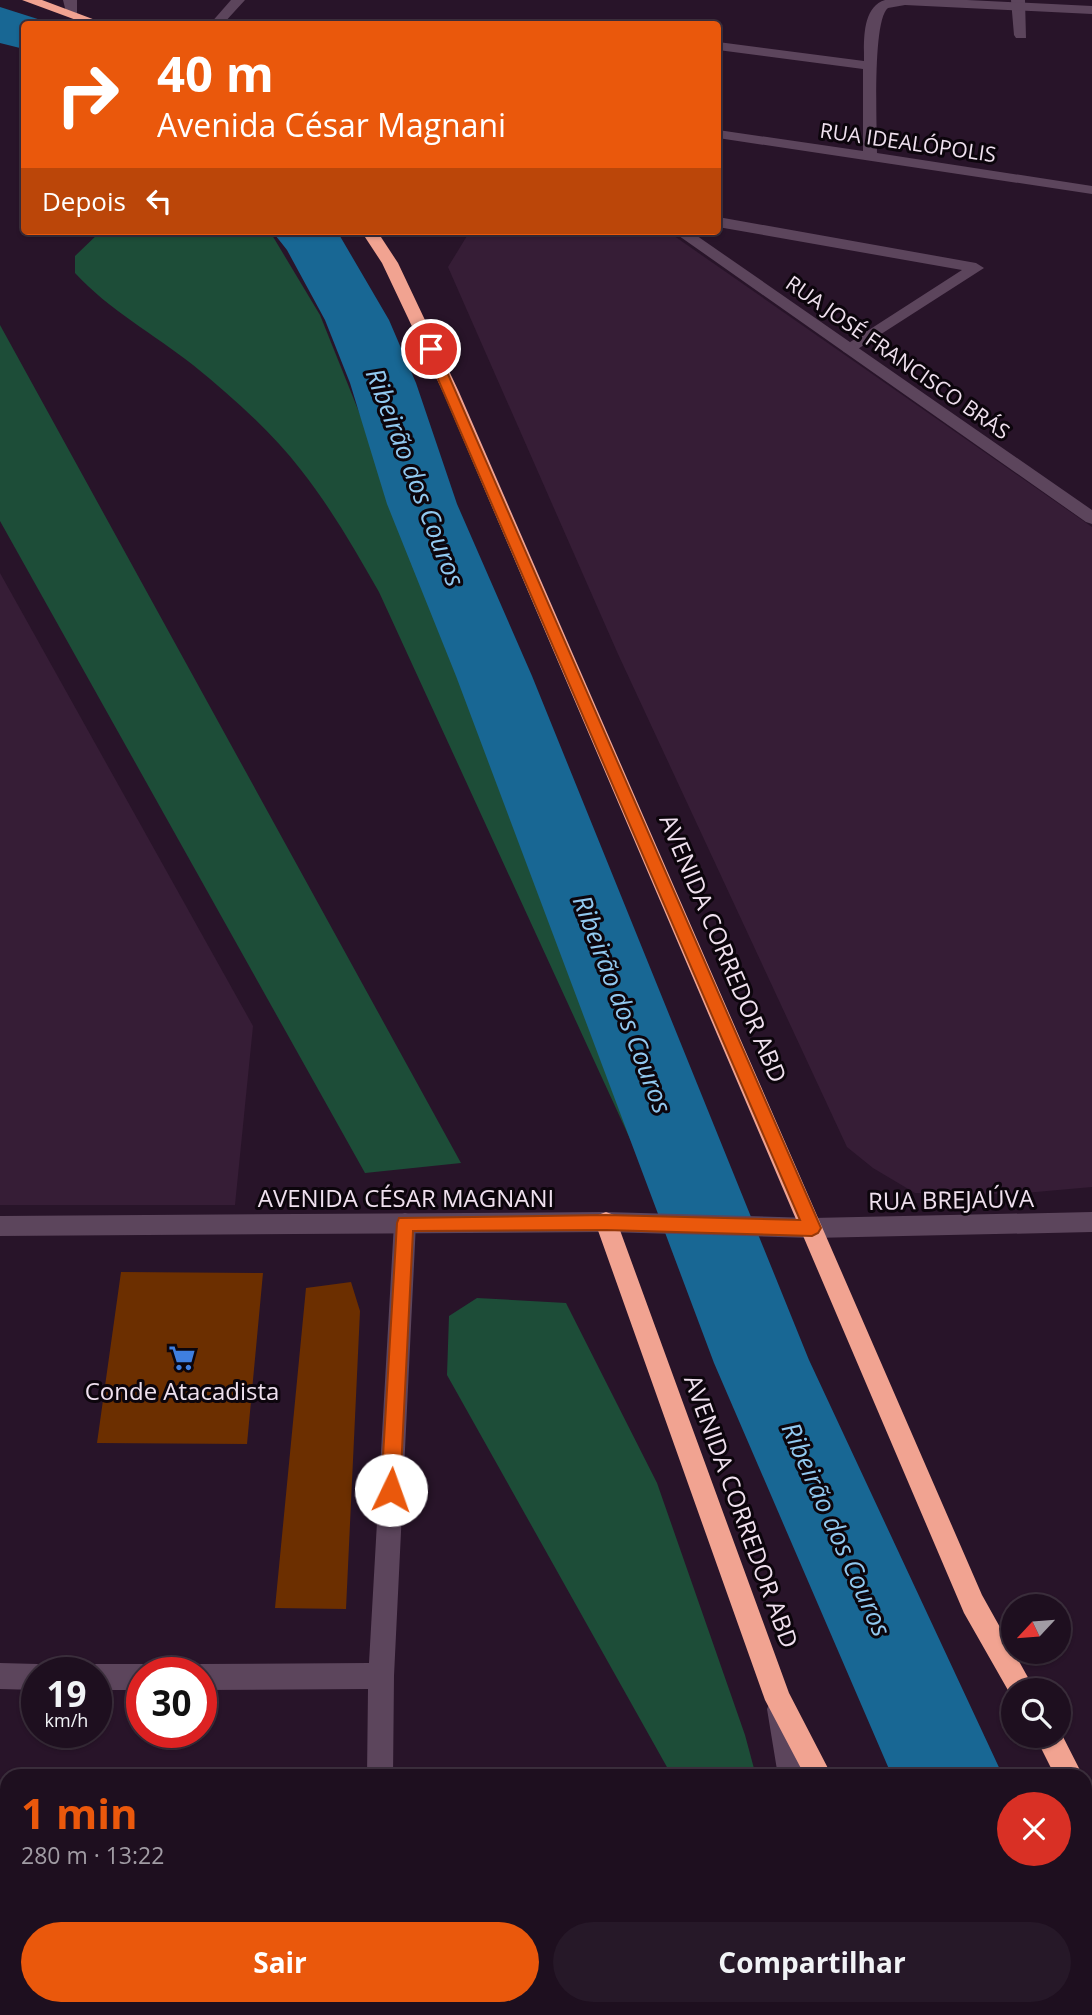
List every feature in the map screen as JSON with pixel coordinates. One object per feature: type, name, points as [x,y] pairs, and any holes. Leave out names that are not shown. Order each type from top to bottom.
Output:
[{"type":"highway","points":[[30,0],[71,6],[94,21]]},
{"type":"highway","name":"AVENIDA CORREDOR ABD","points":[[372,235],[390,263],[451,392],[973,1604],[1015,1678]]},
{"type":"highway","name":"AVENIDA CORREDOR ABD","points":[[606,1222],[778,1700],[815,1769]]},
{"type":"highway","points":[[1055,1748],[1066,1769]]},
{"type":"street","points":[[219,21],[238,0]]},
{"type":"street","points":[[870,158],[871,66],[875,15],[885,5],[905,1],[1018,3],[1092,9]]},
{"type":"street","points":[[1018,3],[1021,34]]},
{"type":"street","points":[[721,46],[871,66]]},
{"type":"street","name":"RUA IDEALÓPOLIS","points":[[721,134],[1092,190]]},
{"type":"street","points":[[721,223],[976,268],[850,349]]},
{"type":"street","name":"RUA JOSÉ FRANCISCO BRÁS","points":[[686,235],[1092,517]]},
{"type":"street","name":"AVENIDA CÉSAR MAGNANI","points":[[0,1226],[606,1222],[812,1228]]},
{"type":"street","name":"RUA BREJAÚVA","points":[[812,1228],[1092,1222]]},
{"type":"street","points":[[380,1769],[381,1676],[405,1223]]},
{"type":"street","points":[[0,1676],[21,1677]]},
{"type":"street","points":[[217,1677],[381,1676]]},
{"type":"street","points":[[778,1700],[790,1769]]},
{"type":"shaded area","points":[[468,235],[673,235],[1092,527],[1092,1187],[1012,1194],[915,1193],[873,1168],[847,1147],[618,654],[448,267]]},
{"type":"shaded area","points":[[0,573],[253,1026],[235,1205],[0,1205]]},
{"type":"green space","points":[[97,235],[272,235],[320,315],[365,427],[409,554],[657,1135],[631,1141],[379,592],[322,499],[277,441],[250,414],[193,365],[88,286],[75,273],[75,256]]},
{"type":"green space","points":[[0,325],[461,1163],[365,1173],[0,521]]},
{"type":"green space","points":[[477,1298],[566,1303],[657,1483],[745,1735],[754,1769],[668,1769],[447,1375],[449,1316]]},
{"type":"building","name":"Conde Atacadista","points":[[121,1272],[263,1273],[247,1444],[97,1443]]},
{"type":"building","points":[[351,1282],[360,1311],[346,1609],[275,1608],[306,1288]]},
{"type":"waterway","name":"Ribeirão dos Couros","points":[[0,24],[21,32]]},
{"type":"waterway","name":"Ribeirão dos Couros","points":[[307,235],[313,241],[357,320],[383,383],[422,504],[494,676],[762,1363],[945,1769]]},
{"type":"place","name":"Conde Atacadista","points":[[182,1358]]},
{"type":"route","points":[[391,1490],[405,1223],[606,1222],[812,1228],[431,349]]}]
